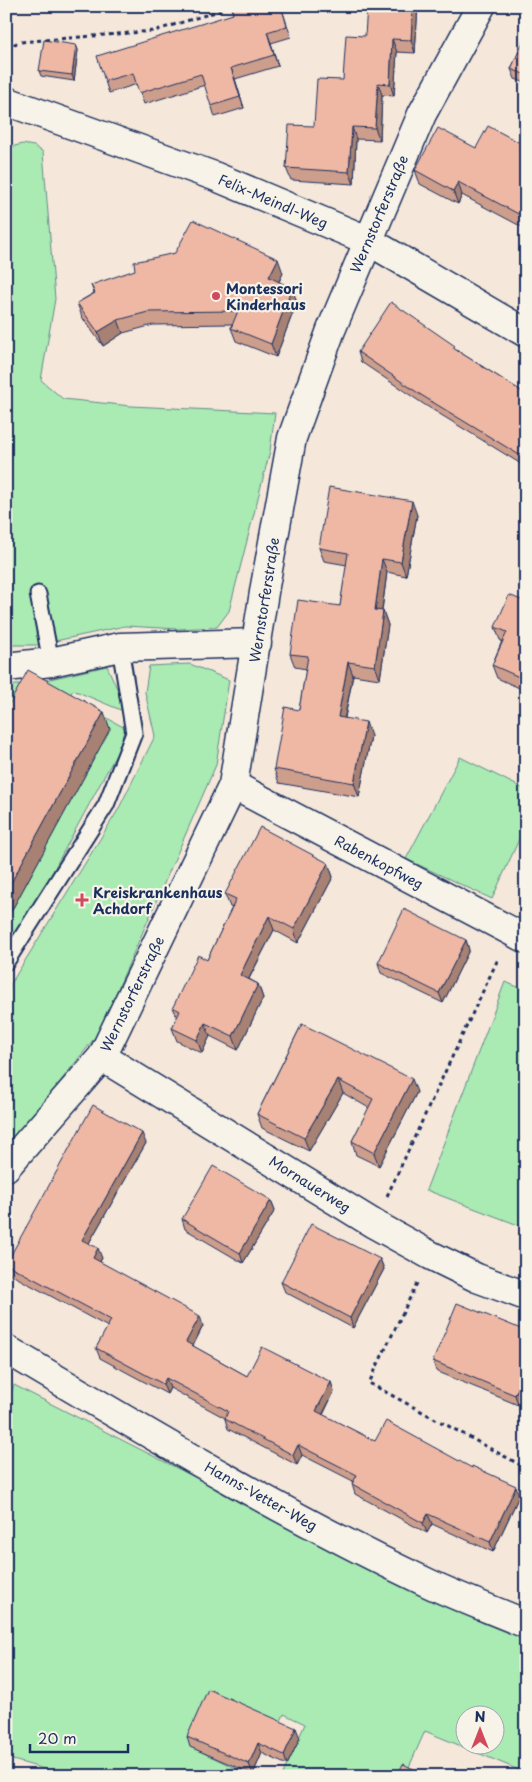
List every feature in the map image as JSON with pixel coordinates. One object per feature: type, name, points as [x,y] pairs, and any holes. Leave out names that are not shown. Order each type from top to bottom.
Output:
[{"type":"street","name":"Wernstorferstraße","points":[[6,1168],[102,1057],[232,786],[292,438],[330,330],[422,114],[481,6]]},
{"type":"street","name":"Felix-Meindl-Weg","points":[[6,101],[214,176],[367,240],[526,333]]},
{"type":"street","points":[[6,667],[50,662],[120,647],[257,643]]},
{"type":"street","name":"Rabenkopfweg","points":[[232,786],[518,935]]},
{"type":"street","name":"Mornauerweg","points":[[102,1057],[374,1224],[477,1278],[526,1296]]},
{"type":"street","name":"Hanns-Vetter-Weg","points":[[6,1348],[158,1439],[329,1534],[429,1583],[526,1624]]},
{"type":"lane","points":[[38,594],[50,662]]},
{"type":"lane","points":[[6,962],[106,805],[134,733],[120,647]]},
{"type":"path","points":[[6,48],[20,42],[154,31],[225,9]]},
{"type":"path","points":[[374,1224],[518,935]]},
{"type":"path","points":[[430,1255],[370,1383],[526,1468]]},
{"type":"green space","points":[[22,144],[34,146],[43,152],[55,299],[41,380],[63,399],[131,406],[275,413],[270,451],[229,611],[217,627],[179,629],[125,626],[37,645],[6,645],[6,282],[9,281],[7,167],[11,147]]},
{"type":"green space","points":[[190,664],[229,680],[216,765],[98,1034],[6,1150],[6,1023],[10,985],[118,810],[155,736],[145,692],[149,666]]},
{"type":"green space","points":[[107,666],[120,695],[123,711],[73,690],[69,697],[125,728],[118,751],[12,947],[6,947],[6,921],[110,729],[6,740],[6,686],[28,684]]},
{"type":"green space","points":[[460,757],[526,790],[526,824],[492,899],[406,859]]},
{"type":"green space","points":[[505,982],[526,990],[526,1228],[426,1190]]},
{"type":"green space","points":[[14,1385],[367,1565],[526,1630],[526,1773],[480,1754],[504,1754],[504,1704],[454,1704],[454,1743],[425,1731],[405,1776],[282,1776],[305,1724],[284,1714],[278,1728],[191,1747],[252,1776],[69,1776],[6,1758],[6,1406]]},
{"type":"building","points":[[232,6],[281,6],[287,26],[267,32],[274,55],[231,68],[240,97],[211,106],[201,74],[139,93],[133,73],[105,81],[97,56],[233,14]]},
{"type":"building","points":[[367,6],[413,6],[411,40],[392,39],[390,84],[378,83],[375,128],[352,127],[349,172],[286,168],[289,125],[314,126],[317,79],[343,80],[346,35],[365,36]]},
{"type":"building","points":[[526,35],[526,75],[511,69]]},
{"type":"building","points":[[44,40],[76,45],[72,75],[39,71]]},
{"type":"building","points":[[488,126],[526,146],[526,218],[458,182],[453,191],[415,170],[438,128],[476,148]]},
{"type":"building","points":[[193,220],[278,259],[269,277],[292,288],[271,344],[231,328],[238,311],[148,312],[118,320],[98,332],[77,303],[95,293],[91,285],[135,270],[134,262],[175,253]]},
{"type":"building","points":[[391,302],[455,346],[453,348],[526,394],[526,459],[421,395],[358,352]]},
{"type":"building","points":[[329,487],[412,501],[401,562],[382,559],[375,610],[383,611],[375,666],[348,662],[338,717],[366,722],[354,783],[274,769],[285,707],[299,710],[308,656],[290,654],[298,600],[340,606],[348,553],[319,548]]},
{"type":"building","points":[[509,595],[526,602],[526,680],[492,665],[507,632],[495,627]]},
{"type":"building","points":[[28,670],[104,712],[6,892],[6,710]]},
{"type":"building","points":[[260,827],[328,863],[294,929],[269,916],[240,975],[258,984],[233,1036],[205,1023],[197,1040],[172,1028],[180,1011],[173,1007],[198,955],[207,960],[236,899],[225,894]]},
{"type":"building","points":[[404,909],[466,940],[439,993],[378,963]]},
{"type":"building","points":[[302,1024],[412,1079],[374,1153],[352,1141],[373,1099],[338,1080],[304,1138],[257,1114]]},
{"type":"building","points":[[93,1105],[142,1133],[82,1240],[98,1248],[93,1258],[200,1316],[186,1342],[247,1376],[262,1347],[331,1382],[316,1411],[375,1441],[386,1421],[472,1468],[472,1466],[516,1486],[490,1542],[428,1514],[423,1523],[352,1484],[357,1475],[298,1445],[293,1455],[225,1419],[228,1411],[166,1378],[163,1384],[96,1348],[111,1320],[6,1264]]},
{"type":"building","points":[[213,1166],[271,1200],[240,1253],[182,1219]]},
{"type":"building","points":[[311,1224],[380,1259],[350,1318],[281,1282]]},
{"type":"building","points":[[457,1303],[526,1331],[526,1369],[515,1395],[433,1361]]},
{"type":"building","points":[[208,1689],[296,1728],[284,1755],[258,1743],[249,1764],[187,1737]]},
{"type":"building","points":[[403,1764],[428,1776],[397,1776]]},
{"type":"place","name":"Montessori Kinderhaus","points":[[216,296]]},
{"type":"place","name":"Kreiskrankenhaus Achdorf","points":[[82,900]]}]
